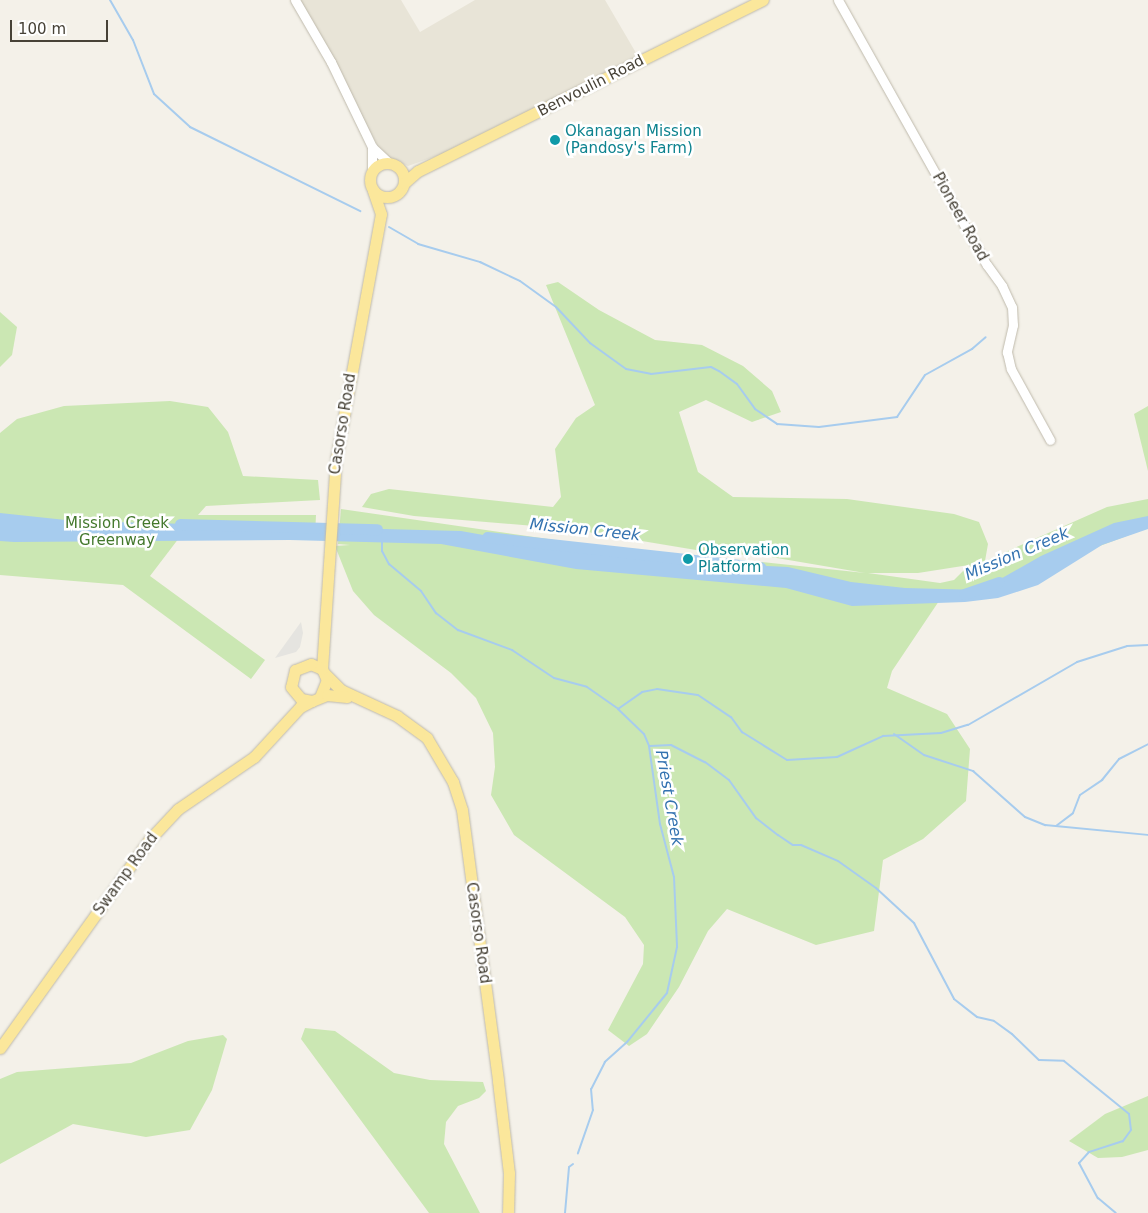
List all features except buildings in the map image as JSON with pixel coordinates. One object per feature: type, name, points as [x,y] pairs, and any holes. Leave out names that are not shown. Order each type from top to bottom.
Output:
[{"type":"main road","name":"Benvoulin Road","points":[[404,182],[418,171],[763,0]]},
{"type":"main road","points":[[393,165],[404,182],[394,196],[383,197],[373,191],[369,181],[372,170],[393,165],[418,171]]},
{"type":"main road","name":"Casorso Road","points":[[373,191],[381,214]]},
{"type":"main road","name":"Casorso Road","points":[[394,196],[381,214],[336,459],[322,636],[323,672],[333,685],[398,716],[427,738],[446,765],[462,810],[508,1166],[508,1213]]},
{"type":"main road","name":"Casorso Road","points":[[305,664],[315,654],[322,636]]},
{"type":"main road","points":[[305,664],[323,672],[327,687],[316,699],[301,699],[291,687],[292,675],[305,664]]},
{"type":"main road","name":"Swamp Road","points":[[280,728],[292,701],[291,687]]},
{"type":"main road","name":"Casorso Road","points":[[316,699],[340,695],[361,700]]},
{"type":"main road","name":"Swamp Road","points":[[0,1048],[149,840],[178,809],[254,756],[300,707],[316,699]]},
{"type":"street","points":[[295,0],[331,62],[372,146],[393,165]]},
{"type":"street","name":"Pioneer Road","points":[[838,0],[987,265],[1002,286],[1012,307],[1013,325],[1007,352],[1011,369],[1050,440]]},
{"type":"street","points":[[372,146],[372,170]]},
{"type":"shaded area","points":[[300,0],[401,0],[420,32],[475,0],[605,0],[639,58],[459,148],[408,166],[382,154]]},
{"type":"shaded area","points":[[301,622],[303,633],[300,647],[296,652],[275,658]]},
{"type":"green space","points":[[558,282],[599,310],[655,340],[702,345],[743,366],[772,391],[781,412],[752,422],[706,400],[679,412],[698,472],[733,497],[847,499],[954,514],[979,522],[988,544],[985,561],[1107,507],[1148,499],[1148,528],[950,602],[939,601],[892,671],[887,688],[947,714],[970,749],[966,801],[923,839],[883,860],[874,931],[816,945],[727,909],[708,931],[679,987],[647,1034],[629,1046],[608,1030],[643,964],[644,945],[625,917],[514,835],[491,795],[495,767],[493,733],[476,698],[451,673],[374,615],[353,591],[335,546],[350,545],[338,544],[341,509],[680,558],[761,562],[865,573],[759,555],[720,554],[570,529],[414,516],[362,507],[371,494],[389,489],[553,507],[561,497],[555,449],[576,418],[595,405],[546,285]],"holes":[[[969,565],[954,580],[940,583],[868,573],[918,573]]]},
{"type":"green space","points":[[0,312],[17,327],[12,355],[0,367]]},
{"type":"green space","name":"Mission Creek Greenway","points":[[170,401],[208,407],[228,432],[243,476],[318,480],[320,500],[206,506],[198,515],[316,515],[315,536],[179,538],[150,576],[265,660],[251,679],[123,585],[0,575],[0,433],[17,419],[64,406]]},
{"type":"green space","points":[[1148,406],[1148,471],[1134,414]]},
{"type":"green space","points":[[305,1028],[335,1031],[394,1073],[430,1080],[483,1082],[486,1091],[479,1098],[458,1106],[446,1122],[444,1144],[480,1213],[429,1213],[301,1039]]},
{"type":"green space","points":[[223,1035],[227,1039],[212,1090],[190,1130],[146,1137],[73,1124],[0,1164],[0,1079],[17,1072],[131,1063],[188,1041]]},
{"type":"green space","points":[[1148,1096],[1148,1150],[1122,1157],[1098,1158],[1069,1141],[1105,1114]]},
{"type":"water","name":"Mission Creek","points":[[0,513],[75,521],[461,531],[539,545],[603,549],[671,561],[788,567],[851,582],[905,588],[981,590],[1041,556],[1114,523],[1148,516],[1148,529],[1102,545],[1038,585],[998,598],[965,602],[852,606],[786,588],[576,569],[441,544],[290,540],[0,541]]},
{"type":"waterway","points":[[110,0],[133,40],[154,94],[190,127],[360,211]]},
{"type":"waterway","points":[[389,227],[418,244],[480,262],[520,281],[556,307],[590,343],[626,369],[651,374],[711,367],[719,371],[737,384],[755,409],[777,424],[819,427],[897,417],[925,375],[972,349],[986,337]]},
{"type":"waterway","name":"Mission Creek","points":[[180,524],[377,529]]},
{"type":"waterway","name":"Mission Creek","points":[[487,537],[760,567]]},
{"type":"waterway","name":"Priest Creek","points":[[382,542],[382,551],[389,564],[421,591],[436,613],[458,630],[512,650],[554,678],[587,687],[618,709],[644,734],[649,746],[660,824],[674,877],[677,947],[667,993],[627,1042],[605,1062],[591,1089],[593,1110],[578,1153]]},
{"type":"waterway","name":"Mission Creek","points":[[964,594],[999,582]]},
{"type":"waterway","points":[[618,709],[642,692],[657,689],[698,695],[731,717],[742,732],[787,760],[837,757],[883,736],[941,733],[968,725],[1077,662],[1127,646],[1148,645]]},
{"type":"waterway","points":[[894,734],[924,755],[973,771],[1025,817],[1045,825],[1148,835]]},
{"type":"waterway","points":[[1056,826],[1073,813],[1080,795],[1102,780],[1119,759],[1148,744]]},
{"type":"waterway","points":[[650,746],[671,745],[705,762],[729,780],[756,818],[778,835],[793,845],[801,845],[838,861],[876,888],[914,923],[954,999],[977,1017],[994,1021],[1012,1034],[1039,1060],[1064,1061],[1129,1114],[1131,1130],[1123,1141],[1089,1152],[1079,1163],[1098,1198],[1116,1213]]},
{"type":"waterway","name":"Priest Creek","points":[[565,1213],[569,1167],[573,1164]]},
{"type":"place","name":"Okanagan Mission (Pandosy's Farm)","points":[[555,140]]},
{"type":"place","name":"Observation Platform","points":[[688,559]]}]
